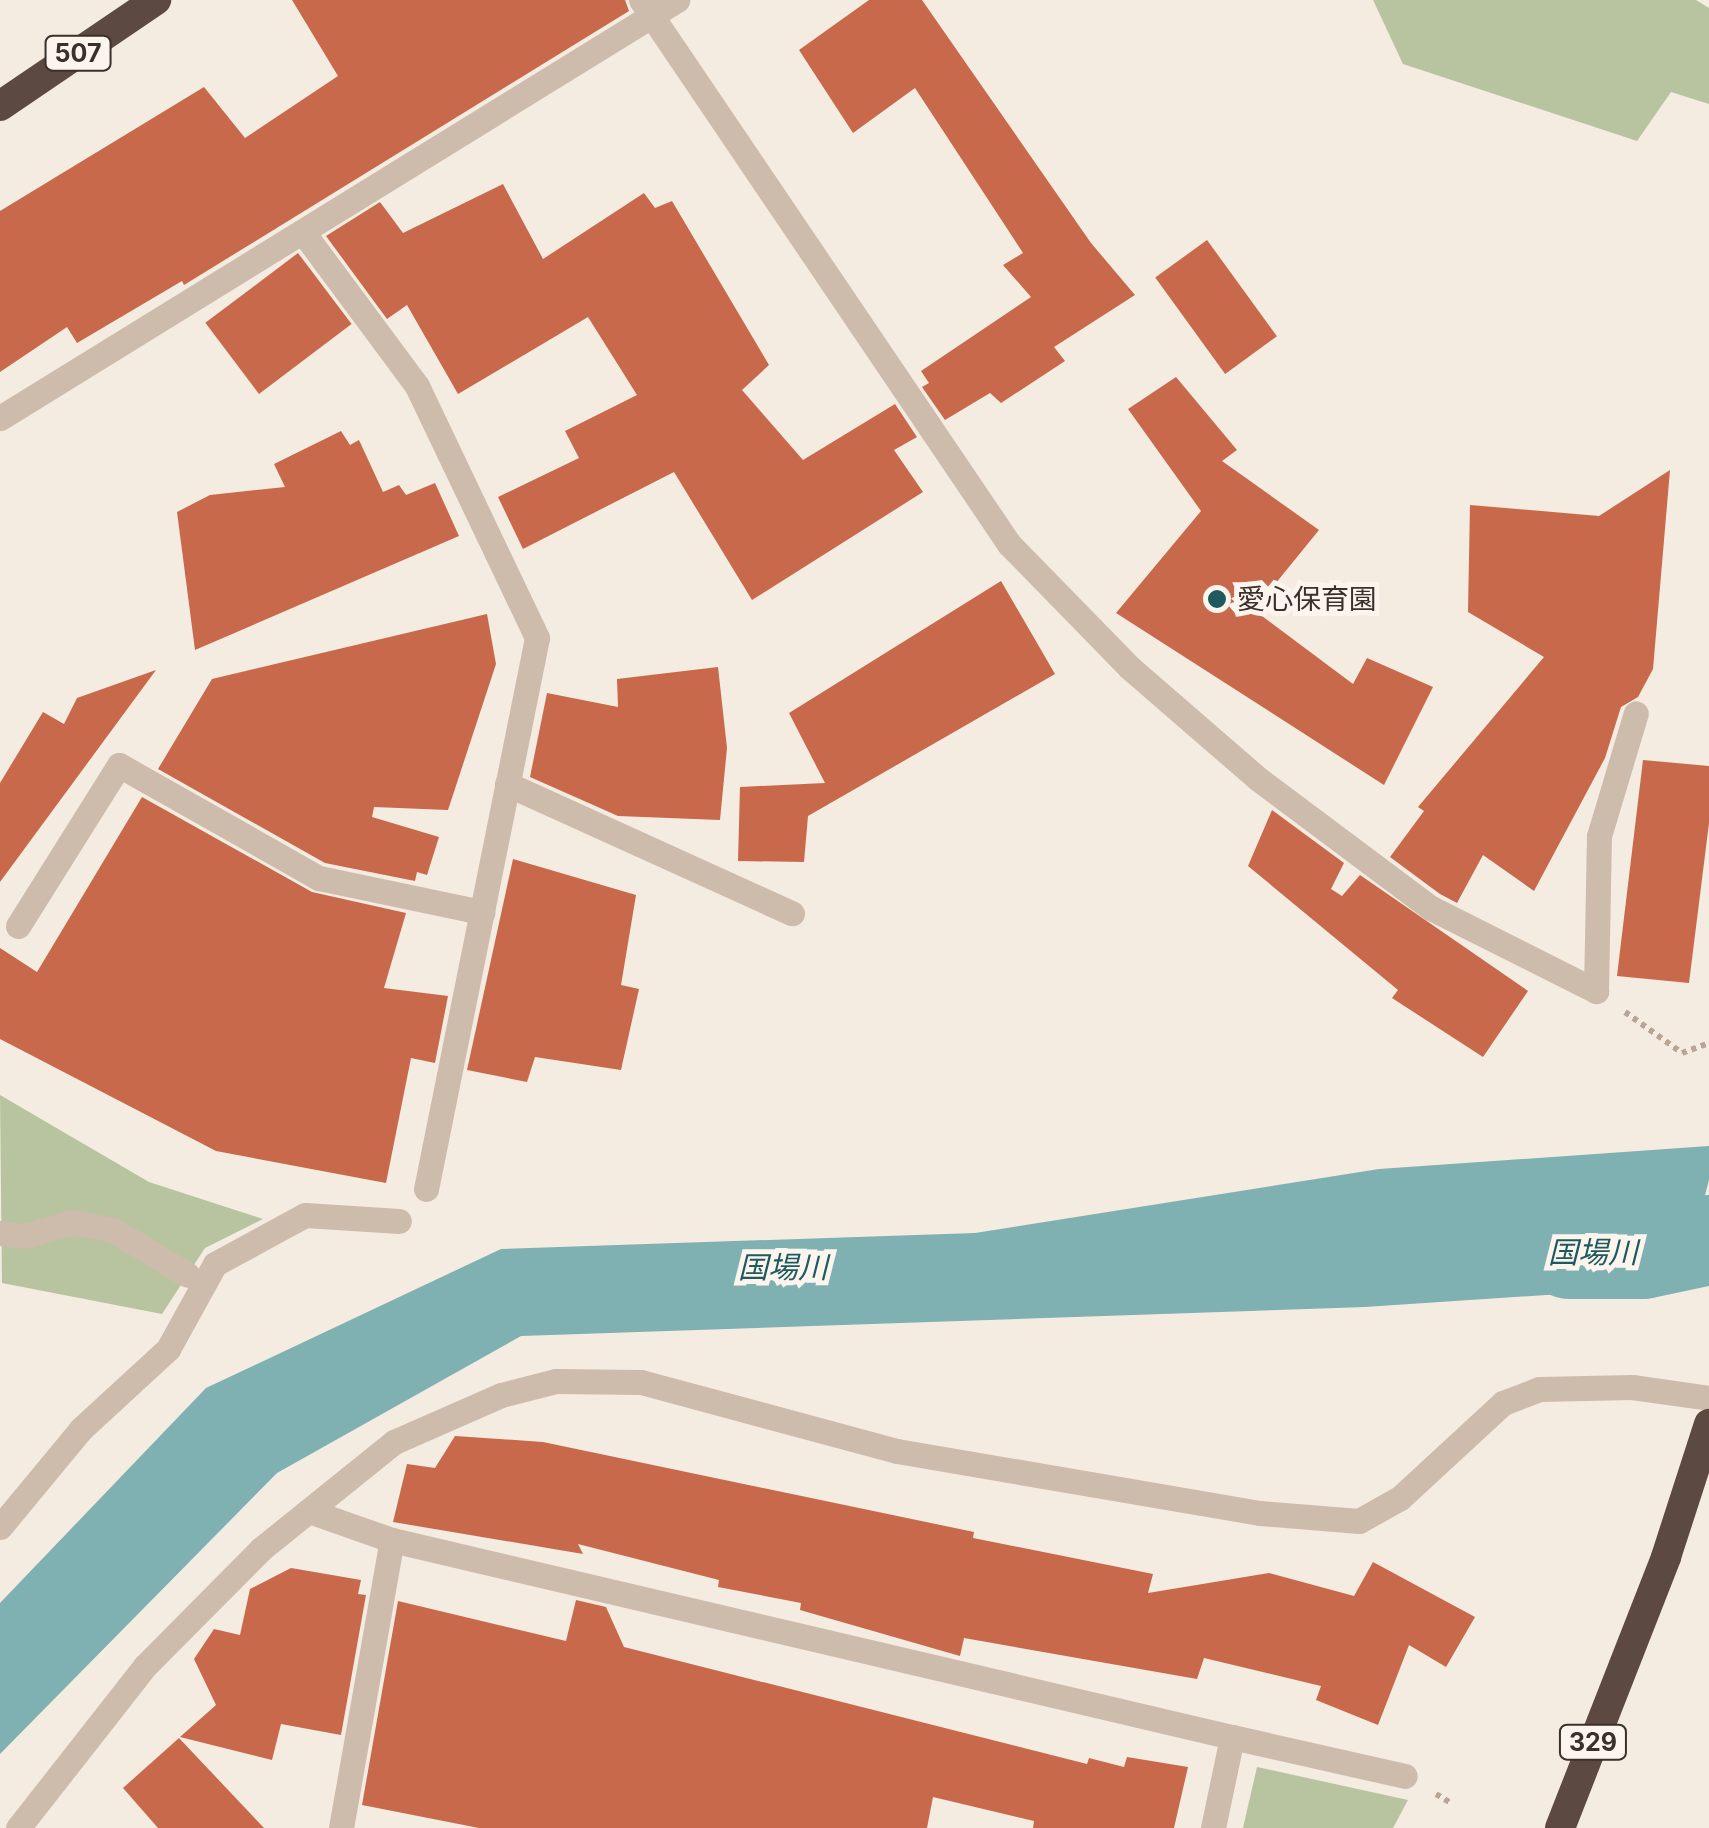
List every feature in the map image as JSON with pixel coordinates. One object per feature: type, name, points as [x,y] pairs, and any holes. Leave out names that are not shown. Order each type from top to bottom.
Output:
[{"type":"highway","name":"507","points":[[0,106],[156,0]]},
{"type":"highway","name":"329","points":[[1560,1828],[1666,1557],[1709,1424]]},
{"type":"street","points":[[0,418],[305,235],[647,8],[678,0]]},
{"type":"street","points":[[647,8],[1008,544],[1129,667],[1257,778],[1431,908],[1596,991],[1599,836],[1636,713]]},
{"type":"street","points":[[305,235],[417,386],[536,638],[426,1190]]},
{"type":"street","points":[[18,926],[118,765],[319,878],[482,912]]},
{"type":"street","points":[[508,784],[792,913]]},
{"type":"street","points":[[0,1527],[81,1429],[168,1349],[215,1264],[306,1216],[400,1221]]},
{"type":"street","points":[[0,1233],[25,1236],[72,1222],[113,1230],[188,1275]]},
{"type":"street","points":[[18,1828],[144,1666],[261,1549],[394,1442],[464,1407],[556,1381],[594,1378],[674,1388],[897,1452],[1241,1510],[1359,1522],[1400,1498],[1503,1403],[1540,1389],[1632,1387],[1709,1398]]},
{"type":"street","points":[[308,1512],[392,1540],[1404,1776]]},
{"type":"street","points":[[341,1828],[392,1540]]},
{"type":"street","points":[[1212,1828],[1232,1737]]},
{"type":"path","points":[[1596,991],[1682,1052],[1709,1042]]},
{"type":"green space","points":[[1373,0],[1696,0],[1709,8],[1709,104],[1671,92],[1637,141],[1403,64]]},
{"type":"green space","points":[[0,1095],[149,1182],[263,1219],[205,1248],[162,1314],[2,1283]]},
{"type":"green space","points":[[1257,1767],[1408,1800],[1393,1828],[1243,1828]]},
{"type":"water","points":[[1709,1146],[1709,1180],[1681,1286],[1365,1307],[521,1336],[277,1473],[0,1754],[0,1603],[206,1388],[501,1249],[975,1233],[1379,1169]]},
{"type":"building","points":[[292,0],[625,0],[629,11],[184,285],[182,281],[77,343],[67,327],[0,372],[0,211],[204,87],[245,138],[338,76]]},
{"type":"building","points":[[869,0],[922,0],[1091,243],[1135,295],[1054,347],[1065,361],[1001,403],[990,393],[945,420],[922,387],[929,383],[921,371],[1031,297],[1003,265],[1023,253],[915,88],[853,133],[799,50]]},
{"type":"building","points":[[503,184],[543,259],[644,193],[655,208],[672,201],[769,365],[742,390],[803,460],[895,404],[917,437],[894,450],[923,492],[752,600],[674,472],[523,549],[498,497],[579,458],[565,431],[637,395],[588,317],[458,394],[407,305],[387,319],[326,236],[380,202],[403,233]]},
{"type":"building","points":[[1207,240],[1277,336],[1225,374],[1155,278]]},
{"type":"building","points":[[298,253],[352,324],[259,394],[205,323]]},
{"type":"building","points":[[1176,377],[1237,450],[1222,461],[1319,530],[1254,610],[1353,684],[1367,658],[1433,687],[1384,785],[1116,613],[1201,511],[1128,409]]},
{"type":"building","points":[[341,431],[350,445],[359,440],[383,492],[399,485],[406,495],[435,483],[459,536],[195,650],[177,512],[210,495],[285,487],[274,464]]},
{"type":"building","points":[[1670,470],[1653,669],[1638,697],[1621,707],[1605,758],[1534,891],[1483,855],[1457,903],[1390,857],[1424,811],[1418,807],[1544,657],[1468,612],[1470,505],[1599,516]]},
{"type":"building","points":[[1001,581],[1055,674],[808,816],[804,862],[738,861],[740,787],[825,783],[789,713]]},
{"type":"building","points":[[487,614],[496,664],[448,810],[374,807],[372,817],[439,837],[427,875],[417,872],[415,881],[325,863],[158,769],[212,679]]},
{"type":"building","points":[[718,667],[727,748],[720,820],[618,816],[530,777],[547,693],[618,707],[617,679]]},
{"type":"building","points":[[156,670],[0,882],[0,783],[43,712],[64,724],[77,698]]},
{"type":"building","points":[[1643,760],[1709,766],[1709,823],[1689,983],[1617,976]]},
{"type":"building","points":[[142,797],[312,892],[406,913],[384,988],[448,996],[435,1063],[411,1058],[386,1183],[216,1151],[0,1039],[0,948],[37,972]]},
{"type":"building","points":[[1272,810],[1344,863],[1331,889],[1342,896],[1360,875],[1528,991],[1483,1057],[1392,998],[1398,990],[1248,866]]},
{"type":"building","points":[[513,859],[636,895],[621,985],[639,989],[621,1070],[535,1057],[527,1082],[467,1070]]},
{"type":"building","points":[[455,1436],[543,1442],[974,1532],[973,1538],[1153,1574],[1148,1593],[1269,1573],[1354,1596],[1373,1562],[1475,1617],[1446,1667],[1409,1645],[1378,1725],[1316,1700],[1321,1686],[1204,1658],[1197,1679],[964,1638],[960,1656],[800,1610],[801,1603],[718,1587],[719,1580],[578,1544],[583,1554],[393,1522],[407,1464],[435,1468]]},
{"type":"building","points":[[291,1568],[361,1580],[358,1594],[366,1595],[341,1735],[281,1724],[272,1760],[180,1737],[216,1705],[194,1659],[214,1629],[240,1635],[250,1589]]},
{"type":"building","points":[[576,1600],[606,1607],[624,1647],[1087,1764],[1089,1758],[1124,1767],[1127,1757],[1188,1767],[1174,1828],[1033,1828],[1034,1821],[933,1797],[927,1828],[479,1828],[362,1805],[398,1601],[566,1641]]},
{"type":"building","points":[[179,1738],[264,1828],[158,1828],[123,1788]]},
{"type":"waterway","name":"国場川","points":[[1569,1254],[1643,1254],[1709,1240]]},
{"type":"place","name":"愛心保育園","points":[[1217,599]]}]
